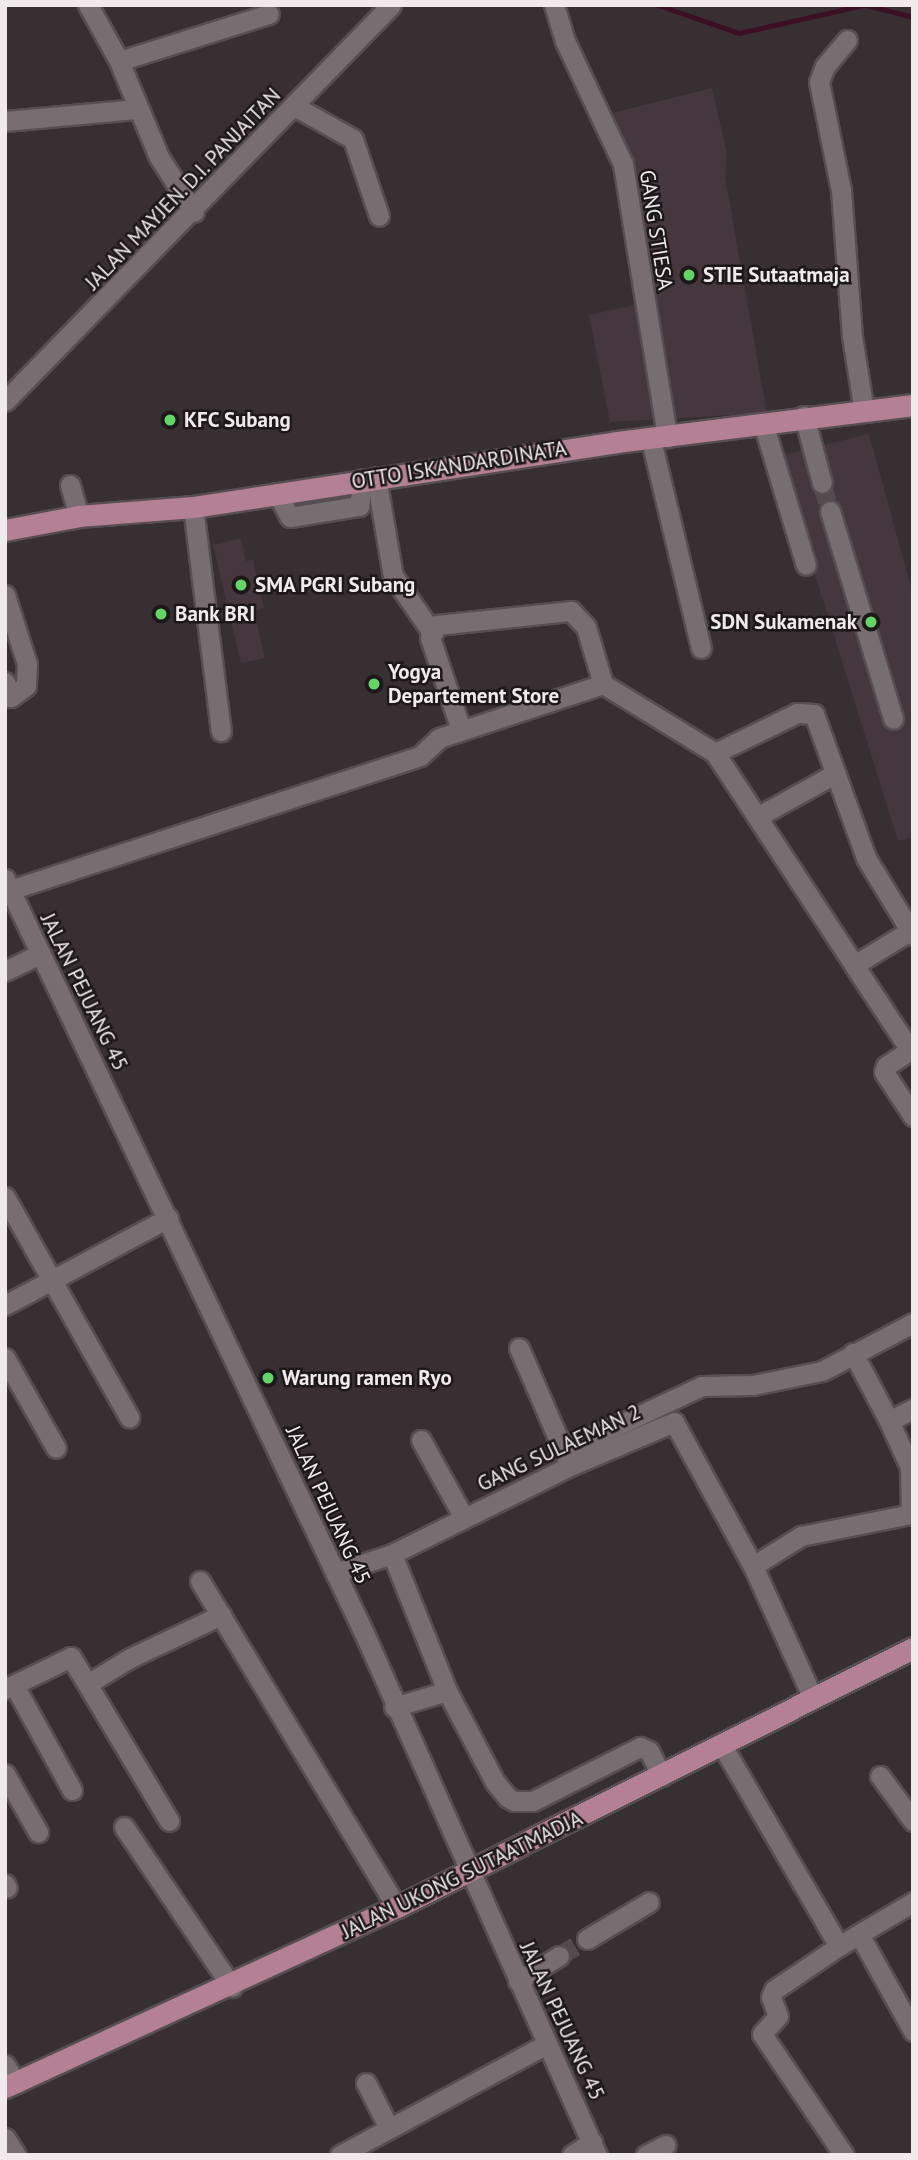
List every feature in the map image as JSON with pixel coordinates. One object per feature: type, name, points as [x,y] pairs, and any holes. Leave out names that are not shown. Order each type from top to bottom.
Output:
[{"type":"main road","name":"OTTO ISKANDARDINATA","points":[[5,530],[79,516],[193,507],[370,478],[659,439],[804,416],[913,405]]},
{"type":"main road","name":"JALAN UKONG SUTAATMADJA","points":[[9,2079],[232,1987],[723,1747],[812,1696],[913,1648]]},
{"type":"street","points":[[89,5],[119,61],[159,157],[194,212]]},
{"type":"street","name":"JALAN MAYJEN. D.I. PANJAITAN","points":[[5,401],[194,212],[391,5]]},
{"type":"street","name":"GANG STIESA","points":[[554,5],[565,41],[623,164],[659,439],[701,648]]},
{"type":"street","points":[[119,61],[269,14]]},
{"type":"street","points":[[847,40],[825,66],[820,82],[841,190],[852,336],[864,412]]},
{"type":"street","points":[[296,107],[353,139],[379,216]]},
{"type":"street","points":[[5,121],[138,109]]},
{"type":"street","points":[[804,416],[822,483]]},
{"type":"street","points":[[763,423],[806,565]]},
{"type":"street","points":[[370,478],[393,576],[431,631],[461,730]]},
{"type":"street","points":[[70,485],[79,516]]},
{"type":"street","points":[[193,507],[221,731]]},
{"type":"street","points":[[830,511],[893,719]]},
{"type":"street","points":[[5,594],[27,664],[26,687],[12,697],[5,682]]},
{"type":"street","points":[[431,631],[437,625],[571,611],[586,627],[603,684],[715,753],[912,1050],[886,1066],[884,1072],[913,1116]]},
{"type":"street","points":[[8,885],[420,756],[439,738],[603,684]]},
{"type":"street","points":[[715,753],[809,711],[818,720],[866,858],[912,932],[854,965]]},
{"type":"street","points":[[757,817],[836,773]]},
{"type":"street","name":"JALAN PEJUANG 45","points":[[8,885],[169,1218],[335,1573],[595,2148]]},
{"type":"street","points":[[5,971],[40,954]]},
{"type":"street","points":[[5,1197],[129,1417]]},
{"type":"street","points":[[5,1305],[53,1282],[169,1218]]},
{"type":"street","points":[[519,1348],[567,1458],[702,1386],[753,1385],[812,1374],[832,1368],[853,1353],[913,1323]]},
{"type":"street","points":[[752,1566],[801,1536],[912,1517],[910,1467],[853,1353]]},
{"type":"street","points":[[5,1358],[56,1448]]},
{"type":"street","points":[[889,1421],[913,1409]]},
{"type":"street","name":"GANG SULAEMAN 2","points":[[335,1573],[392,1554],[464,1518],[567,1458],[674,1422],[752,1566],[812,1696]]},
{"type":"street","points":[[421,1440],[464,1518]]},
{"type":"street","points":[[392,1554],[447,1690],[495,1783],[514,1801],[533,1801],[640,1747],[649,1751],[662,1776]]},
{"type":"street","points":[[200,1581],[397,1907]]},
{"type":"street","points":[[89,1683],[130,1658],[221,1615]]},
{"type":"street","points":[[72,1790],[10,1687],[71,1657],[89,1683],[169,1821]]},
{"type":"street","points":[[394,1707],[447,1690]]},
{"type":"street","points":[[723,1747],[839,1947]]},
{"type":"street","points":[[5,1774],[38,1832]]},
{"type":"street","points":[[880,1776],[913,1821]]},
{"type":"street","points":[[124,1827],[232,1987]]},
{"type":"street","points":[[587,1939],[649,1902]]},
{"type":"street","points":[[844,2155],[762,2034],[778,2016],[771,1997],[774,1990],[913,1902]]},
{"type":"street","points":[[859,1934],[912,2028]]},
{"type":"street","points":[[518,1981],[559,1956]]},
{"type":"street","points":[[340,2155],[547,2044]]},
{"type":"street","points":[[366,2083],[389,2129]]},
{"type":"street","points":[[5,2138],[16,2155]]},
{"type":"street","points":[[646,2155],[666,2145]]},
{"type":"street","points":[[572,2155],[595,2148]]},
{"type":"shaded area","name":"STIE Sutaatmaja","points":[[712,88],[727,153],[725,177],[767,413],[610,422],[589,315],[638,304],[608,114]]},
{"type":"shaded area","name":"SDN Sukamenak","points":[[869,434],[913,594],[913,837],[898,841],[778,456]]},
{"type":"shaded area","name":"SMA PGRI Subang","points":[[241,538],[246,561],[253,560],[264,608],[254,611],[265,658],[241,663],[213,545]]},
{"type":"waterway","points":[[658,5],[739,33],[863,5]]},
{"type":"waterway","points":[[866,5],[913,17]]},
{"type":"tunnel","points":[[822,483],[830,511]]},
{"type":"tunnel","points":[[559,1956],[587,1939]]},
{"type":"place","name":"STIE Sutaatmaja","points":[[689,275]]},
{"type":"place","name":"KFC Subang","points":[[170,420]]},
{"type":"place","name":"SMA PGRI Subang","points":[[241,585]]},
{"type":"place","name":"Bank BRI","points":[[161,614]]},
{"type":"place","name":"SDN Sukamenak","points":[[871,622]]},
{"type":"place","name":"Yogya Departement Store","points":[[374,684]]},
{"type":"place","name":"Warung ramen Ryo","points":[[268,1378]]}]
